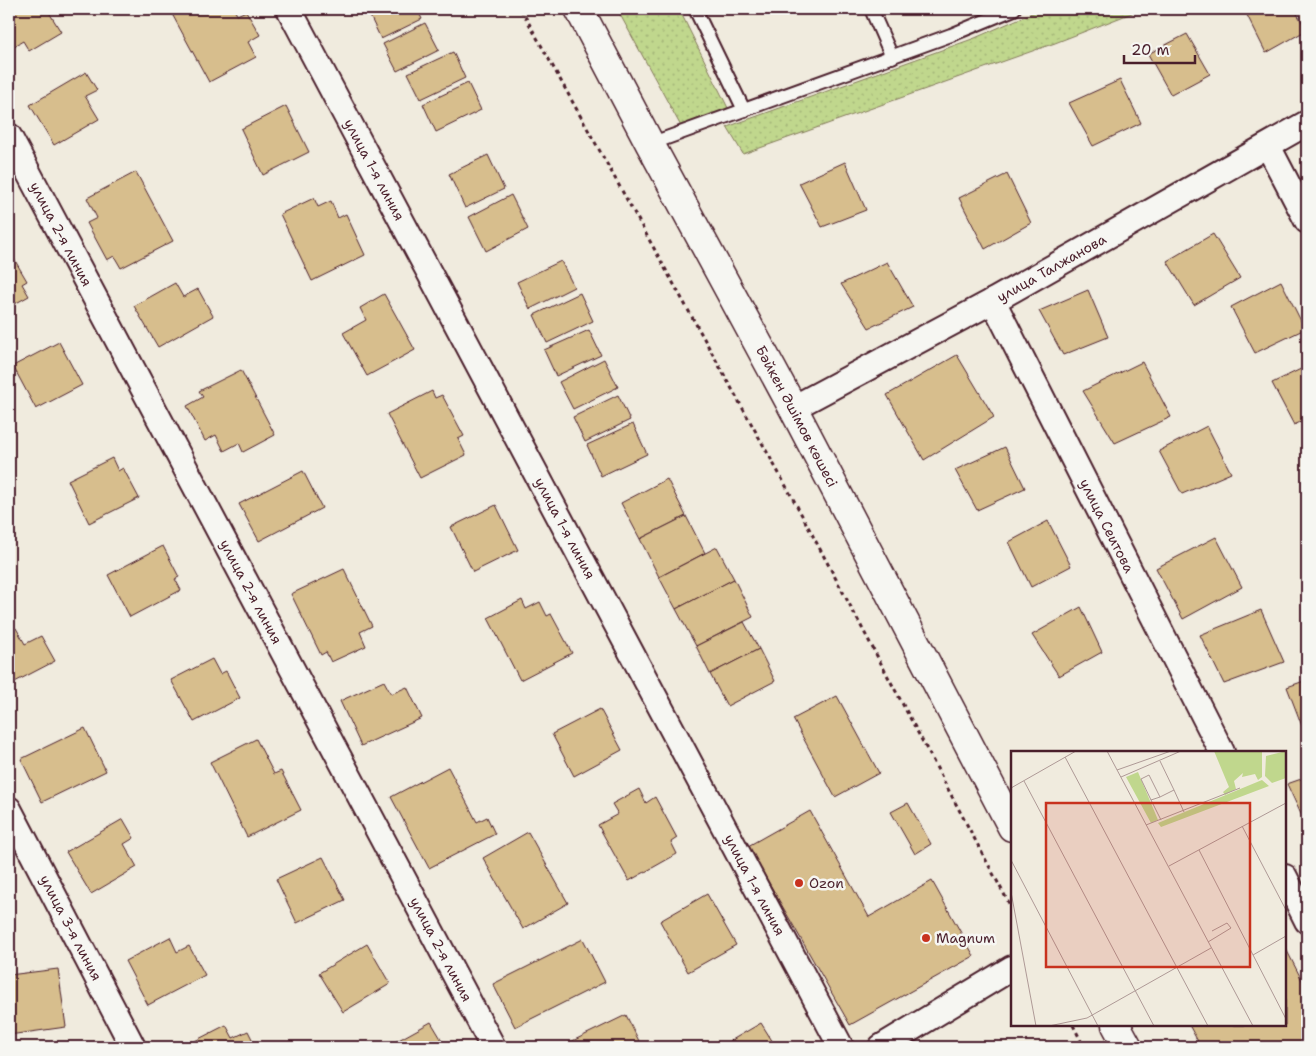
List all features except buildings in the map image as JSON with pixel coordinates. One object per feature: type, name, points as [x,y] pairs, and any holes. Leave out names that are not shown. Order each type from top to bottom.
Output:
[{"type":"main road","name":"Бәйкен Әшімов көшесі","points":[[579,9],[793,408],[1011,825]]},
{"type":"main road","points":[[1117,1026],[1128,1047]]},
{"type":"street","name":"улица 1-я линия","points":[[288,9],[841,1047]]},
{"type":"street","name":"улица Талжанова","points":[[793,408],[993,301],[1307,123]]},
{"type":"street","name":"улица 2-я линия","points":[[9,136],[493,1047]]},
{"type":"street","points":[[1268,146],[1307,221]]},
{"type":"street","name":"улица Сеитова","points":[[993,301],[1221,751]]},
{"type":"street","name":"улица 3-я линия","points":[[9,809],[133,1047]]},
{"type":"street","points":[[1286,878],[1307,921]]},
{"type":"street","points":[[880,1047],[1011,969]]},
{"type":"lane","points":[[695,9],[744,110]]},
{"type":"lane","points":[[871,9],[892,57]]},
{"type":"lane","points":[[650,144],[952,35],[1014,9]]},
{"type":"path","points":[[521,9],[792,498],[1011,907]]},
{"type":"path","points":[[1074,1026],[1084,1047]]},
{"type":"green space","points":[[617,9],[679,9],[728,108],[707,120],[683,130]]},
{"type":"green space","points":[[1041,9],[1142,9],[1055,43],[743,154],[727,127],[975,38]]},
{"type":"place","name":"Ozon","points":[[799,883]]},
{"type":"place","name":"Magnum","points":[[926,938]]}]
